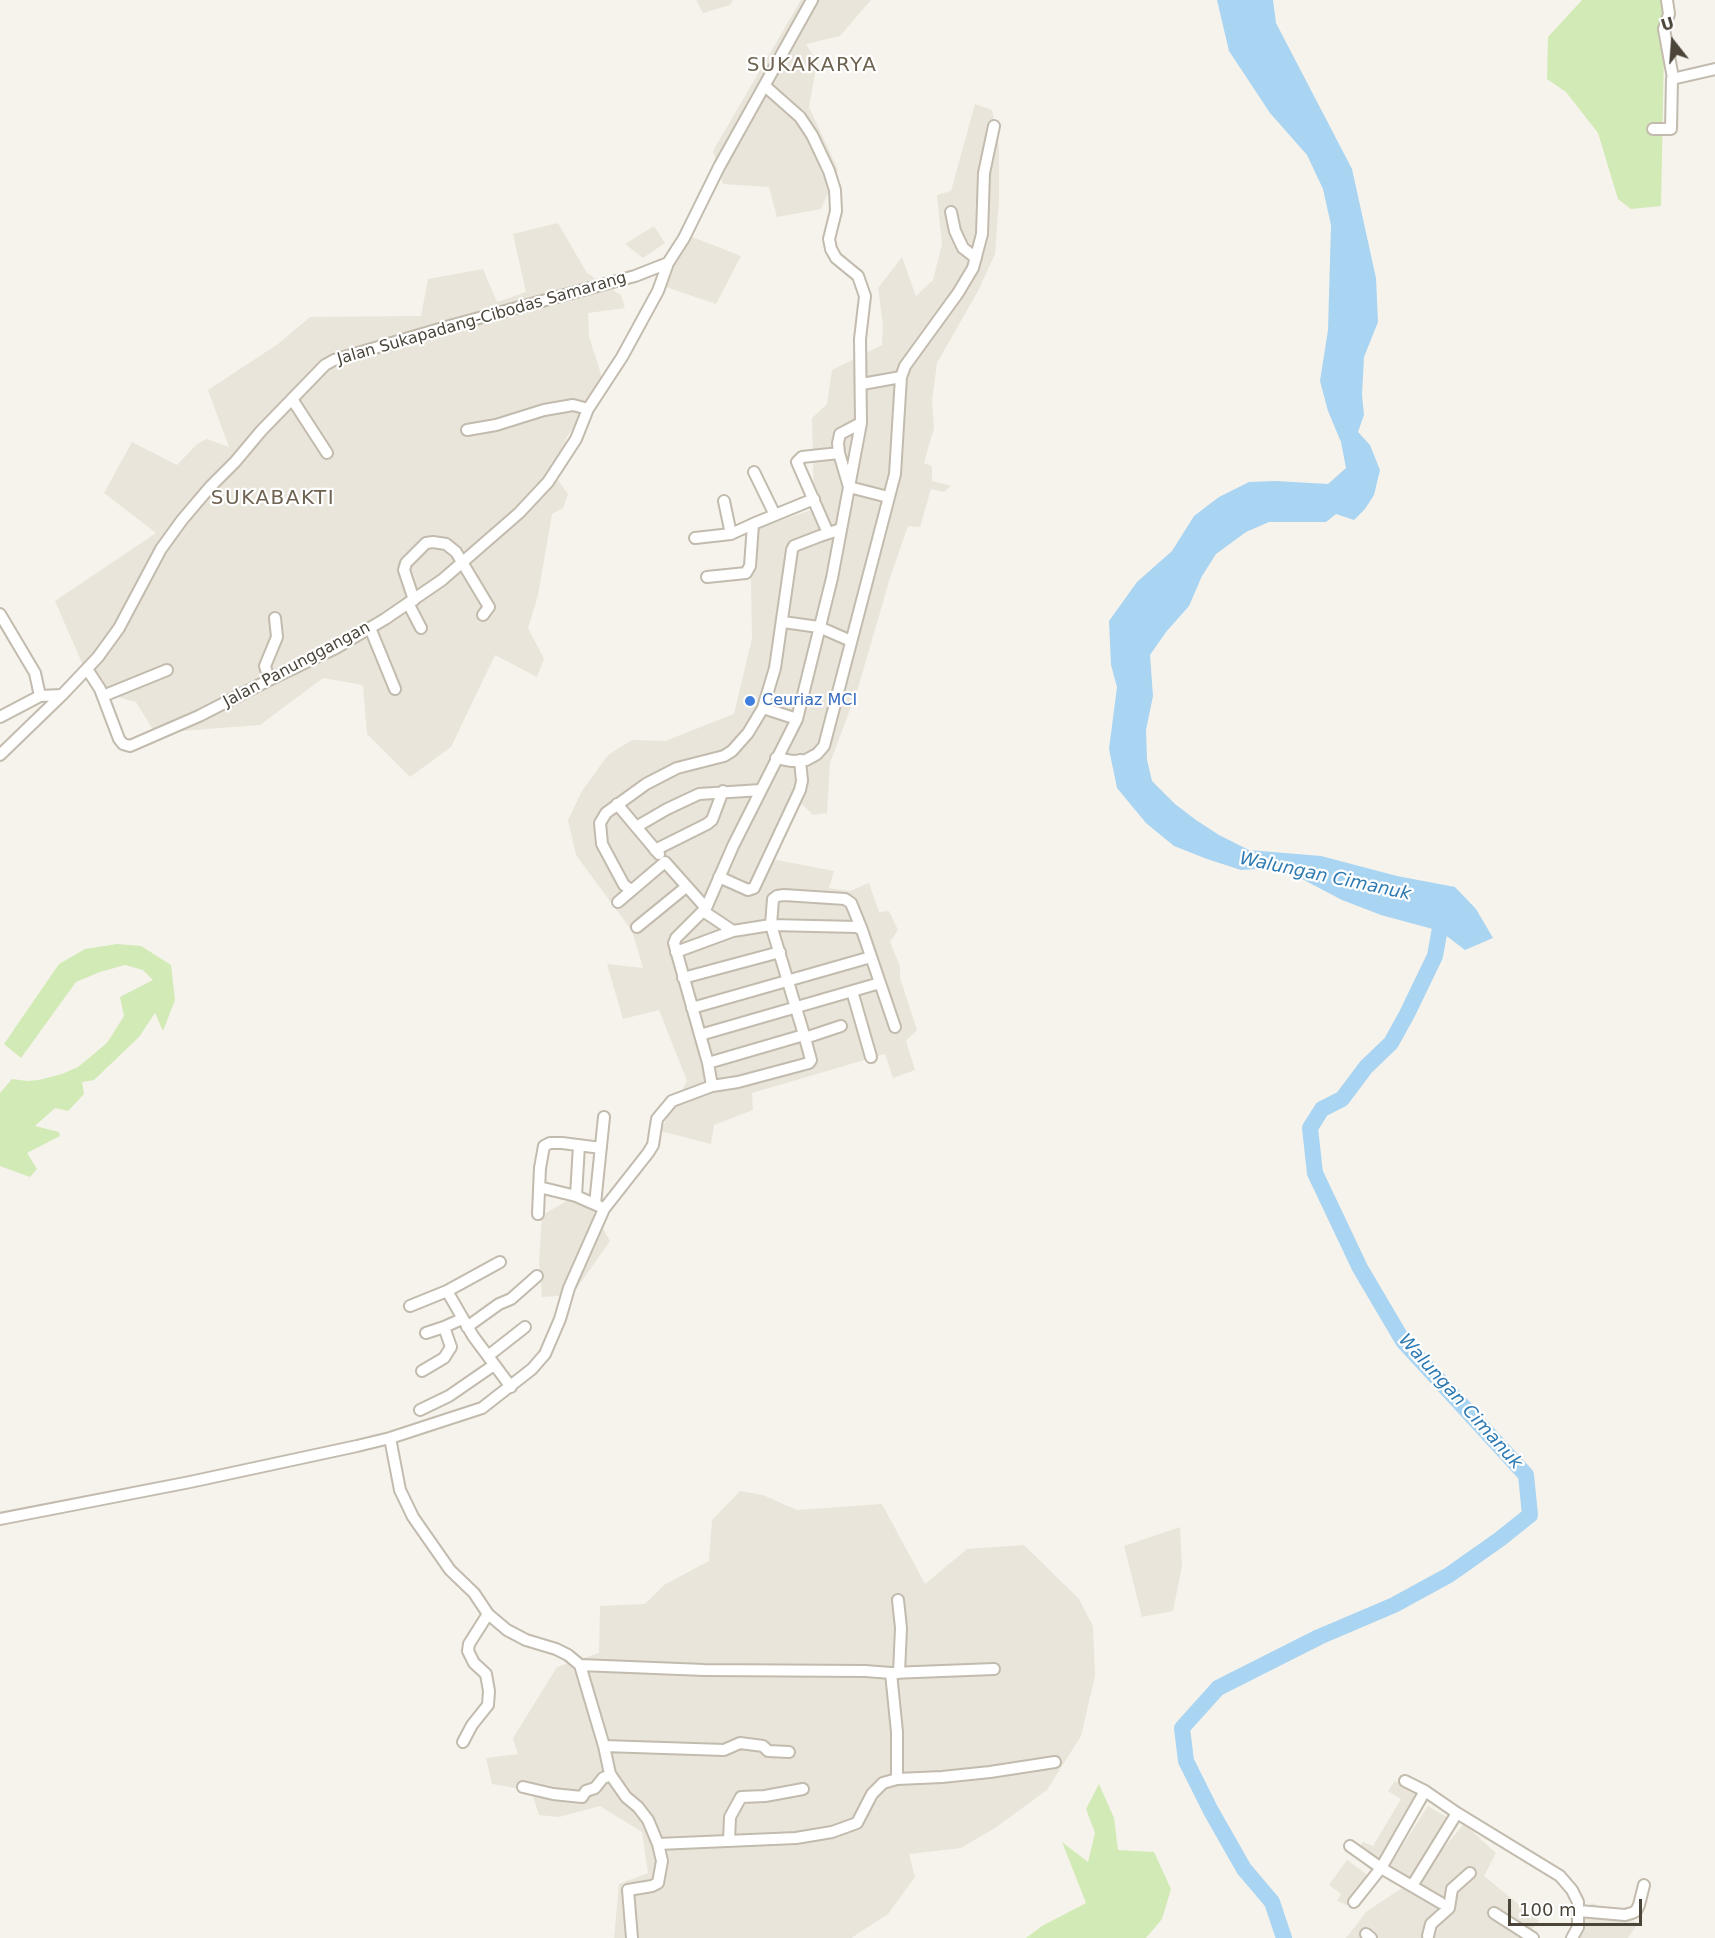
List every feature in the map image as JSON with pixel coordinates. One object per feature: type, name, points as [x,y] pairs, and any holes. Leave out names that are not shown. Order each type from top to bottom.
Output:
[{"type":"street","points":[[668,263],[684,238],[719,167],[812,0]]},
{"type":"street","points":[[1653,129],[1671,129],[1673,78],[1664,29],[1669,14],[1667,0]]},
{"type":"street","points":[[1673,78],[1715,69]]},
{"type":"street","points":[[712,1086],[708,1063],[674,942],[705,909],[776,758],[797,719],[828,596],[861,423],[860,339],[865,296],[858,276],[836,258],[831,249],[829,238],[836,211],[835,190],[812,135],[800,117],[765,86]]},
{"type":"street","points":[[776,758],[800,760],[817,754],[824,746],[895,474],[901,377],[905,366],[958,293],[973,268],[982,234],[984,173],[994,126]]},
{"type":"street","points":[[951,212],[955,231],[963,249],[976,258]]},
{"type":"street","name":"Jalan Sukapadang-Cibodas Samarang","points":[[0,755],[87,669],[119,628],[161,549],[182,520],[325,365],[334,360],[453,325],[624,279],[668,263]]},
{"type":"street","name":"Jalan Panunggangan","points":[[87,669],[103,696],[118,739],[130,746],[199,716],[336,648],[411,601],[462,564],[519,513],[548,482],[576,439],[588,409],[622,357],[653,300],[668,263]]},
{"type":"street","points":[[862,384],[901,377]]},
{"type":"street","points":[[292,399],[327,453]]},
{"type":"street","points":[[467,430],[496,425],[544,410],[573,405],[588,409]]},
{"type":"street","points":[[849,487],[838,453],[838,443],[840,434],[861,423]]},
{"type":"street","points":[[828,534],[797,462],[802,457],[838,453]]},
{"type":"street","points":[[754,472],[775,515]]},
{"type":"street","points":[[849,487],[888,497]]},
{"type":"street","points":[[695,538],[731,534],[814,499]]},
{"type":"street","points":[[724,501],[731,534]]},
{"type":"street","points":[[707,577],[744,573],[749,570],[753,524]]},
{"type":"street","points":[[631,890],[624,885],[610,862],[602,844],[600,823],[606,813],[616,804],[646,784],[677,768],[724,756],[748,734],[763,708],[775,668],[792,550],[794,546],[841,530]]},
{"type":"street","points":[[421,628],[411,601],[404,570],[406,563],[426,543],[433,542],[451,546],[489,607],[483,615]]},
{"type":"street","points":[[0,614],[35,673],[40,696]]},
{"type":"street","points":[[268,680],[265,666],[277,637],[275,618]]},
{"type":"street","points":[[783,621],[819,627],[851,641]]},
{"type":"street","points":[[370,628],[395,688]]},
{"type":"street","points":[[103,696],[166,670]]},
{"type":"street","points":[[0,717],[40,696],[62,695]]},
{"type":"street","points":[[763,708],[797,719]]},
{"type":"street","points":[[719,877],[748,890],[754,888],[801,785],[800,760]]},
{"type":"street","points":[[636,827],[699,794],[761,790]]},
{"type":"street","points":[[656,850],[712,820],[723,791]]},
{"type":"street","points":[[616,804],[705,909],[733,931]]},
{"type":"street","points":[[618,902],[665,862]]},
{"type":"street","points":[[637,927],[686,887]]},
{"type":"street","points":[[599,1207],[648,1153],[653,1145],[654,1125],[672,1101],[712,1086],[738,1082],[809,1063],[811,1060],[771,925],[773,900],[777,896],[839,897],[851,903],[895,1027]]},
{"type":"street","points":[[676,952],[733,931],[771,925],[857,927],[862,930]]},
{"type":"street","points":[[683,978],[780,952]]},
{"type":"street","points":[[692,1008],[871,957]]},
{"type":"street","points":[[700,1035],[880,983]]},
{"type":"street","points":[[852,991],[871,1057]]},
{"type":"street","points":[[708,1063],[841,1026]]},
{"type":"street","points":[[0,1519],[190,1482],[390,1438],[482,1408],[532,1370],[545,1354],[560,1319],[599,1207],[604,1117]]},
{"type":"street","points":[[538,1214],[544,1146],[550,1143],[601,1148]]},
{"type":"street","points":[[576,1196],[579,1145]]},
{"type":"street","points":[[539,1187],[576,1196],[599,1207]]},
{"type":"street","points":[[410,1306],[447,1291],[500,1262]]},
{"type":"street","points":[[426,1333],[464,1323],[511,1299],[537,1276]]},
{"type":"street","points":[[447,1291],[464,1323],[511,1388]]},
{"type":"street","points":[[422,1371],[444,1358],[451,1347],[444,1327]]},
{"type":"street","points":[[420,1410],[449,1396],[491,1361],[525,1327]]},
{"type":"street","points":[[390,1438],[400,1490],[436,1552],[450,1570],[474,1593],[488,1614],[507,1630],[526,1640],[556,1648],[580,1665],[604,1746],[610,1775],[626,1797],[648,1820],[662,1861],[658,1883],[628,1890],[632,1938]]},
{"type":"street","points":[[897,1779],[895,1673],[901,1628],[898,1600]]},
{"type":"street","points":[[463,1742],[472,1725],[488,1705],[489,1691],[486,1674],[474,1663],[468,1651],[469,1644],[488,1614]]},
{"type":"street","points":[[580,1665],[704,1670],[895,1673],[994,1669]]},
{"type":"street","points":[[604,1746],[724,1750],[741,1743],[763,1746],[768,1751],[789,1752]]},
{"type":"street","points":[[658,1844],[796,1838],[857,1823],[872,1794],[883,1783],[897,1779],[990,1772],[1055,1762]]},
{"type":"street","points":[[523,1787],[553,1794],[582,1797],[586,1791],[595,1788],[603,1778],[610,1775]]},
{"type":"street","points":[[1405,1780],[1560,1876],[1572,1890],[1578,1902],[1578,1927],[1572,1938]]},
{"type":"street","points":[[729,1840],[730,1817],[741,1797],[765,1796],[803,1789]]},
{"type":"street","points":[[1354,1902],[1381,1868],[1425,1791]]},
{"type":"street","points":[[1413,1886],[1457,1813]]},
{"type":"street","points":[[1350,1846],[1381,1868],[1441,1903]]},
{"type":"street","points":[[1429,1937],[1431,1924],[1449,1908],[1452,1889],[1470,1873]]},
{"type":"street","points":[[1579,1911],[1625,1915],[1632,1913],[1640,1905],[1644,1885]]},
{"type":"street","points":[[1494,1913],[1533,1938]]},
{"type":"shaded area","points":[[696,0],[733,0],[730,5],[703,13]]},
{"type":"shaded area","points":[[801,0],[871,0],[840,36],[806,44],[817,62],[809,107],[838,170],[821,209],[777,217],[769,187],[723,184],[713,151]]},
{"type":"shaded area","points":[[975,104],[992,110],[999,146],[999,200],[995,254],[978,291],[937,363],[932,401],[934,428],[924,463],[932,466],[932,481],[951,486],[944,492],[931,489],[920,527],[908,526],[890,578],[858,688],[830,763],[827,813],[813,815],[800,802],[771,859],[834,871],[829,888],[850,891],[869,883],[879,912],[889,911],[898,930],[890,942],[900,966],[900,978],[917,1030],[906,1041],[915,1070],[893,1078],[885,1054],[752,1093],[753,1110],[714,1125],[711,1144],[660,1131],[687,1081],[659,1010],[623,1019],[607,964],[643,968],[632,931],[576,855],[568,820],[582,791],[608,755],[632,740],[665,741],[734,714],[752,638],[750,531],[814,509],[812,418],[827,404],[832,370],[882,345],[883,325],[878,288],[902,257],[916,296],[933,280],[942,244],[937,195],[951,191]]},
{"type":"shaded area","points":[[558,223],[587,273],[621,295],[625,308],[588,313],[589,336],[602,378],[566,439],[558,480],[568,494],[563,508],[552,514],[538,595],[528,628],[544,659],[537,677],[495,655],[451,747],[410,777],[367,734],[363,685],[323,678],[260,725],[155,733],[136,702],[99,692],[88,668],[82,663],[55,601],[156,533],[104,493],[132,442],[177,465],[197,444],[207,439],[229,447],[208,390],[278,344],[310,317],[421,316],[428,279],[483,269],[497,302],[526,292],[513,234]]},
{"type":"shaded area","points":[[654,226],[665,243],[643,258],[625,244]]},
{"type":"shaded area","points":[[687,235],[741,256],[716,304],[666,287]]},
{"type":"shaded area","points":[[583,1192],[610,1241],[572,1295],[542,1297],[539,1262],[542,1215]]},
{"type":"shaded area","points":[[740,1491],[763,1495],[797,1510],[882,1504],[925,1584],[967,1549],[1024,1545],[1079,1599],[1093,1626],[1095,1676],[1081,1736],[1047,1790],[995,1828],[961,1848],[909,1854],[915,1877],[888,1914],[851,1938],[614,1938],[619,1884],[648,1873],[642,1832],[600,1806],[559,1817],[539,1815],[531,1791],[492,1784],[486,1758],[518,1754],[513,1738],[557,1667],[599,1653],[600,1606],[645,1604],[664,1585],[709,1561],[712,1520]]},
{"type":"shaded area","points":[[1180,1527],[1182,1566],[1173,1611],[1142,1617],[1124,1546]]},
{"type":"shaded area","points":[[1395,1781],[1420,1796],[1378,1862],[1358,1852],[1363,1842],[1373,1846],[1401,1799],[1388,1791]]},
{"type":"shaded area","points":[[1428,1806],[1450,1819],[1414,1877],[1408,1880],[1388,1868]]},
{"type":"shaded area","points":[[1464,1824],[1496,1853],[1484,1876],[1539,1921],[1525,1938],[1346,1938],[1367,1911],[1419,1877]]},
{"type":"shaded area","points":[[1347,1860],[1369,1876],[1349,1906],[1337,1901],[1341,1894],[1329,1885]]},
{"type":"shaded area","points":[[1592,1903],[1638,1923],[1628,1938],[1564,1938]]},
{"type":"green space","points":[[1582,0],[1665,0],[1661,206],[1631,209],[1618,199],[1598,133],[1566,92],[1547,79],[1548,37]]},
{"type":"green space","points":[[117,944],[141,946],[171,965],[175,1000],[163,1031],[155,1013],[139,1037],[94,1080],[82,1082],[84,1094],[68,1111],[55,1108],[35,1126],[59,1132],[60,1136],[27,1153],[37,1169],[30,1177],[0,1166],[0,1093],[12,1079],[39,1080],[78,1067],[107,1043],[124,1016],[120,997],[153,980],[143,970],[125,965],[76,982],[21,1058],[4,1044],[59,964],[85,949]]},
{"type":"green space","points":[[1099,1784],[1114,1818],[1118,1850],[1154,1852],[1171,1889],[1162,1919],[1146,1938],[1026,1938],[1042,1926],[1086,1903],[1062,1842],[1088,1862],[1095,1833],[1086,1809]]},
{"type":"water","points":[[1217,0],[1273,0],[1276,23],[1352,169],[1376,278],[1378,322],[1364,357],[1362,395],[1364,415],[1358,432],[1370,445],[1380,470],[1374,495],[1354,520],[1336,514],[1326,522],[1269,522],[1246,532],[1216,554],[1202,576],[1189,606],[1166,632],[1150,655],[1153,696],[1146,730],[1147,760],[1152,781],[1175,804],[1196,820],[1249,850],[1321,856],[1397,876],[1455,887],[1476,909],[1493,938],[1465,950],[1440,931],[1381,915],[1342,900],[1304,880],[1274,868],[1241,870],[1174,846],[1146,823],[1117,788],[1109,749],[1117,687],[1111,665],[1109,621],[1137,582],[1172,551],[1194,516],[1219,497],[1249,482],[1328,484],[1346,468],[1341,442],[1328,411],[1320,381],[1328,330],[1331,225],[1323,189],[1307,155],[1270,113],[1229,51]]},
{"type":"waterway","name":"Walungan Cimanuk","points":[[1284,1938],[1272,1902],[1244,1869],[1186,1761],[1182,1728],[1218,1688],[1319,1637],[1394,1605],[1449,1575],[1530,1515],[1526,1475],[1403,1341],[1360,1268],[1315,1173],[1310,1128],[1322,1109],[1342,1099],[1366,1067],[1391,1043],[1435,956],[1442,917],[1437,912]]},
{"type":"place","name":"Ceuriaz MCI","points":[[750,701]]},
{"type":"district","name":"SUKAKARYA","points":[[812,66]]},
{"type":"district","name":"SUKABAKTI","points":[[273,499]]}]
